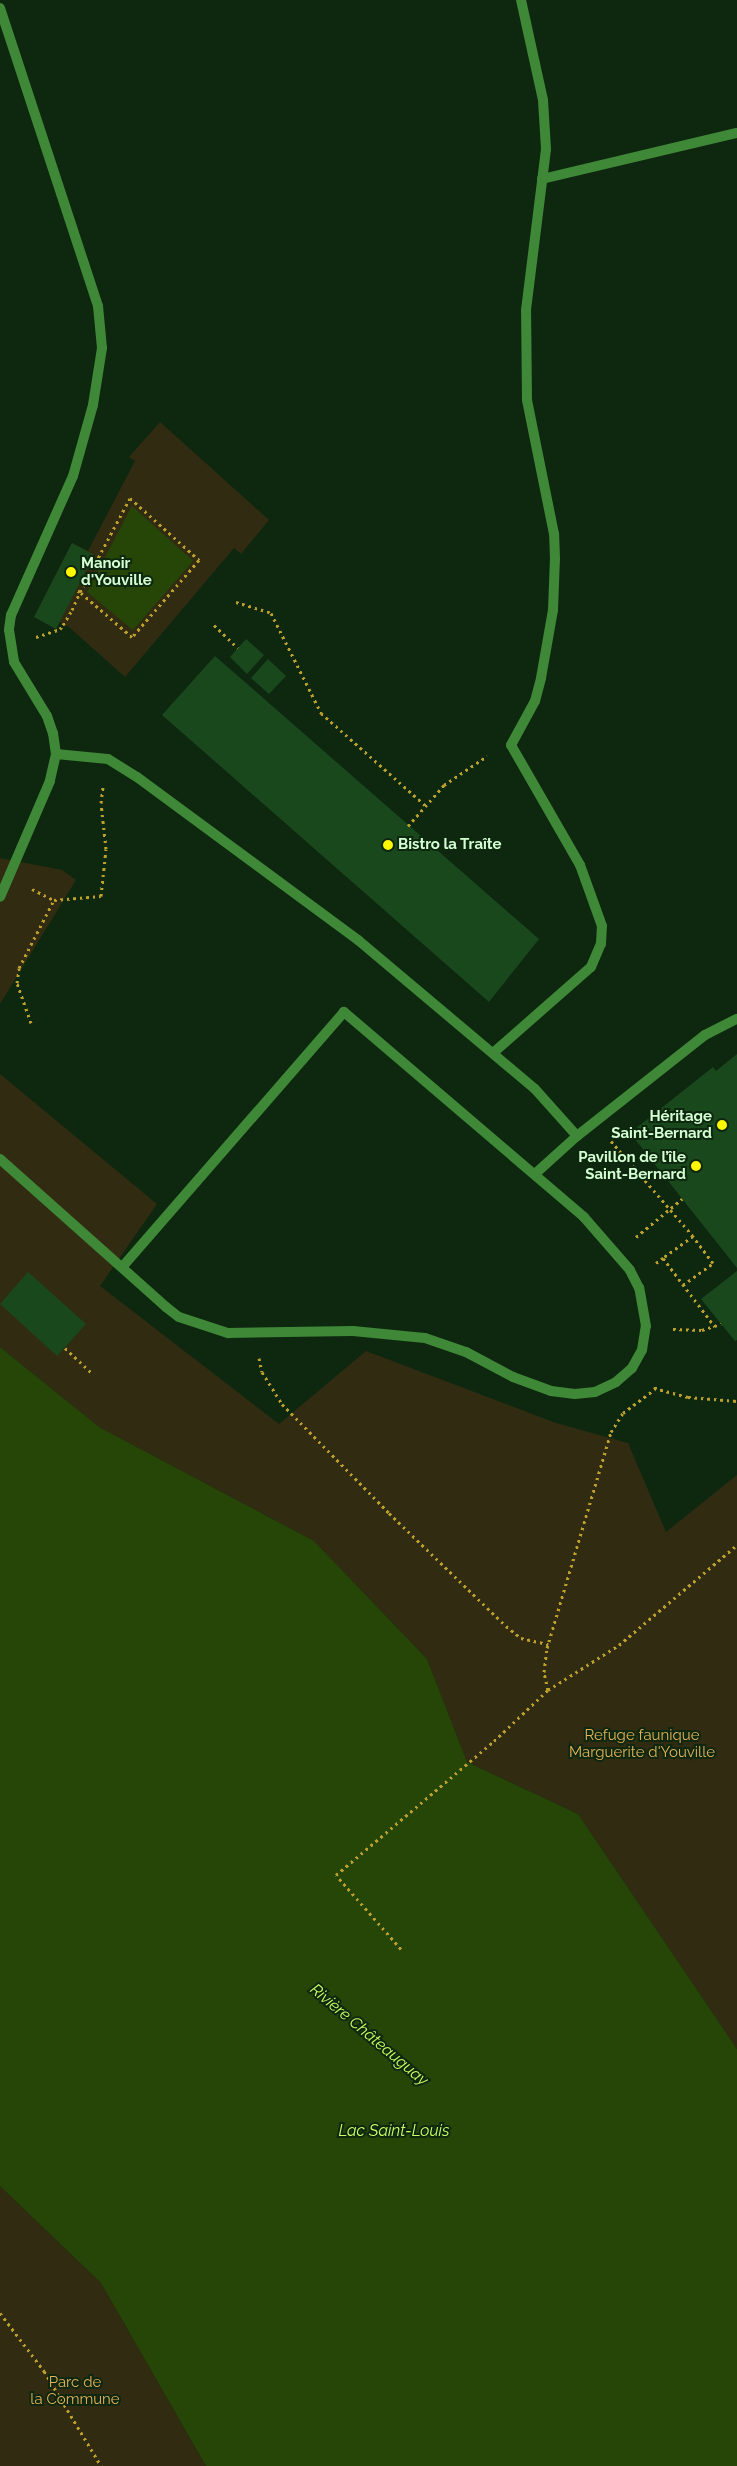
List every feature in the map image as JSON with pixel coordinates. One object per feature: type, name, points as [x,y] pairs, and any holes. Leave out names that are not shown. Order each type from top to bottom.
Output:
[{"type":"lane","points":[[493,1053],[591,967],[601,944],[599,917],[580,864],[511,744],[535,701],[553,610],[554,534],[527,400],[525,354],[526,310],[546,149],[543,100],[521,0]]},
{"type":"lane","points":[[0,8],[98,306],[102,348],[98,384],[73,476],[11,614],[9,630],[14,662],[47,716],[53,733],[56,754],[50,781],[0,897]]},
{"type":"lane","points":[[542,179],[737,133]]},
{"type":"lane","points":[[56,754],[108,759],[120,765],[358,940],[535,1090],[577,1136]]},
{"type":"lane","points":[[0,1159],[122,1267],[179,1317],[228,1333],[353,1331],[425,1338],[466,1352],[514,1377],[552,1392],[575,1394],[595,1392],[616,1382],[632,1368],[642,1350],[645,1319],[639,1288],[616,1253],[566,1199],[344,1012],[122,1267]]},
{"type":"lane","points":[[536,1173],[577,1136],[705,1035],[737,1019]]},
{"type":"path","points":[[28,639],[60,630],[80,592],[130,498],[199,560],[132,637],[80,592],[76,590]]},
{"type":"path","points":[[236,602],[272,613],[321,713],[426,806]]},
{"type":"path","points":[[214,625],[238,648]]},
{"type":"path","points":[[408,826],[459,774],[479,759],[511,744]]},
{"type":"path","points":[[24,885],[54,900],[101,896],[106,849],[101,803]]},
{"type":"path","points":[[31,1023],[17,983],[19,968],[54,900]]},
{"type":"path","points":[[617,1148],[693,1236],[713,1263],[684,1285]]},
{"type":"path","points":[[634,1238],[682,1199]]},
{"type":"path","points":[[659,1270],[656,1264],[693,1236]]},
{"type":"path","points":[[663,1258],[715,1327]]},
{"type":"path","points":[[672,1336],[674,1329],[673,1320]]},
{"type":"path","points":[[674,1329],[702,1330],[721,1324]]},
{"type":"path","points":[[65,1348],[91,1372]]},
{"type":"path","points":[[259,1354],[262,1372],[282,1404],[389,1513],[506,1626],[521,1638],[548,1644]]},
{"type":"path","points":[[548,1690],[544,1672],[548,1644],[611,1432],[623,1413],[655,1389],[657,1380]]},
{"type":"path","points":[[655,1389],[688,1397],[737,1401]]},
{"type":"path","points":[[401,1949],[336,1875],[494,1741],[548,1690],[619,1644],[736,1545]]},
{"type":"path","points":[[0,2313],[44,2371],[101,2466]]},
{"type":"green space","points":[[160,422],[269,520],[241,554],[234,548],[125,677],[69,627],[59,622],[56,629],[34,617],[72,543],[88,551],[135,461],[129,457]]},
{"type":"green space","points":[[0,858],[62,870],[76,880],[0,1004]]},
{"type":"green space","name":"Refuge faunique Marguerite d'Youville","points":[[0,1074],[157,1204],[100,1286],[279,1424],[366,1351],[556,1423],[628,1443],[666,1532],[737,1475],[737,2049],[578,1814],[467,1762],[427,1659],[314,1541],[99,1427],[0,1347]]},
{"type":"green space","name":"Parc de la Commune","points":[[0,2186],[101,2283],[206,2466],[0,2466]]},
{"type":"water","points":[[132,506],[193,561],[133,630],[87,592]]},
{"type":"water","name":"Lac Saint-Louis","points":[[0,1347],[99,1427],[314,1541],[427,1659],[467,1762],[578,1814],[737,2049],[737,2466],[206,2466],[101,2283],[0,2186]]},
{"type":"building","name":"Manoir d'Youville","points":[[72,543],[94,555],[56,629],[34,617]]},
{"type":"building","points":[[246,639],[264,655],[247,674],[230,657]]},
{"type":"building","points":[[215,656],[539,939],[489,1002],[162,715]]},
{"type":"building","points":[[268,659],[286,676],[269,694],[251,678]]},
{"type":"building","name":"Pavillon de l’île Saint-Bernard","points":[[737,1054],[737,1268],[630,1133],[713,1067],[716,1071]]},
{"type":"building","points":[[737,1271],[737,1340],[735,1341],[701,1299]]},
{"type":"building","points":[[28,1272],[86,1324],[57,1356],[0,1304]]},
{"type":"place","name":"Manoir d'Youville","points":[[71,572]]},
{"type":"place","name":"Bistro la Traîte","points":[[388,845]]},
{"type":"place","name":"Héritage Saint-Bernard","points":[[722,1125]]},
{"type":"place","name":"Pavillon de l’île Saint-Bernard","points":[[696,1166]]},
{"type":"water label","name":"Rivière Châteauguay","points":[[369,2035]]}]
